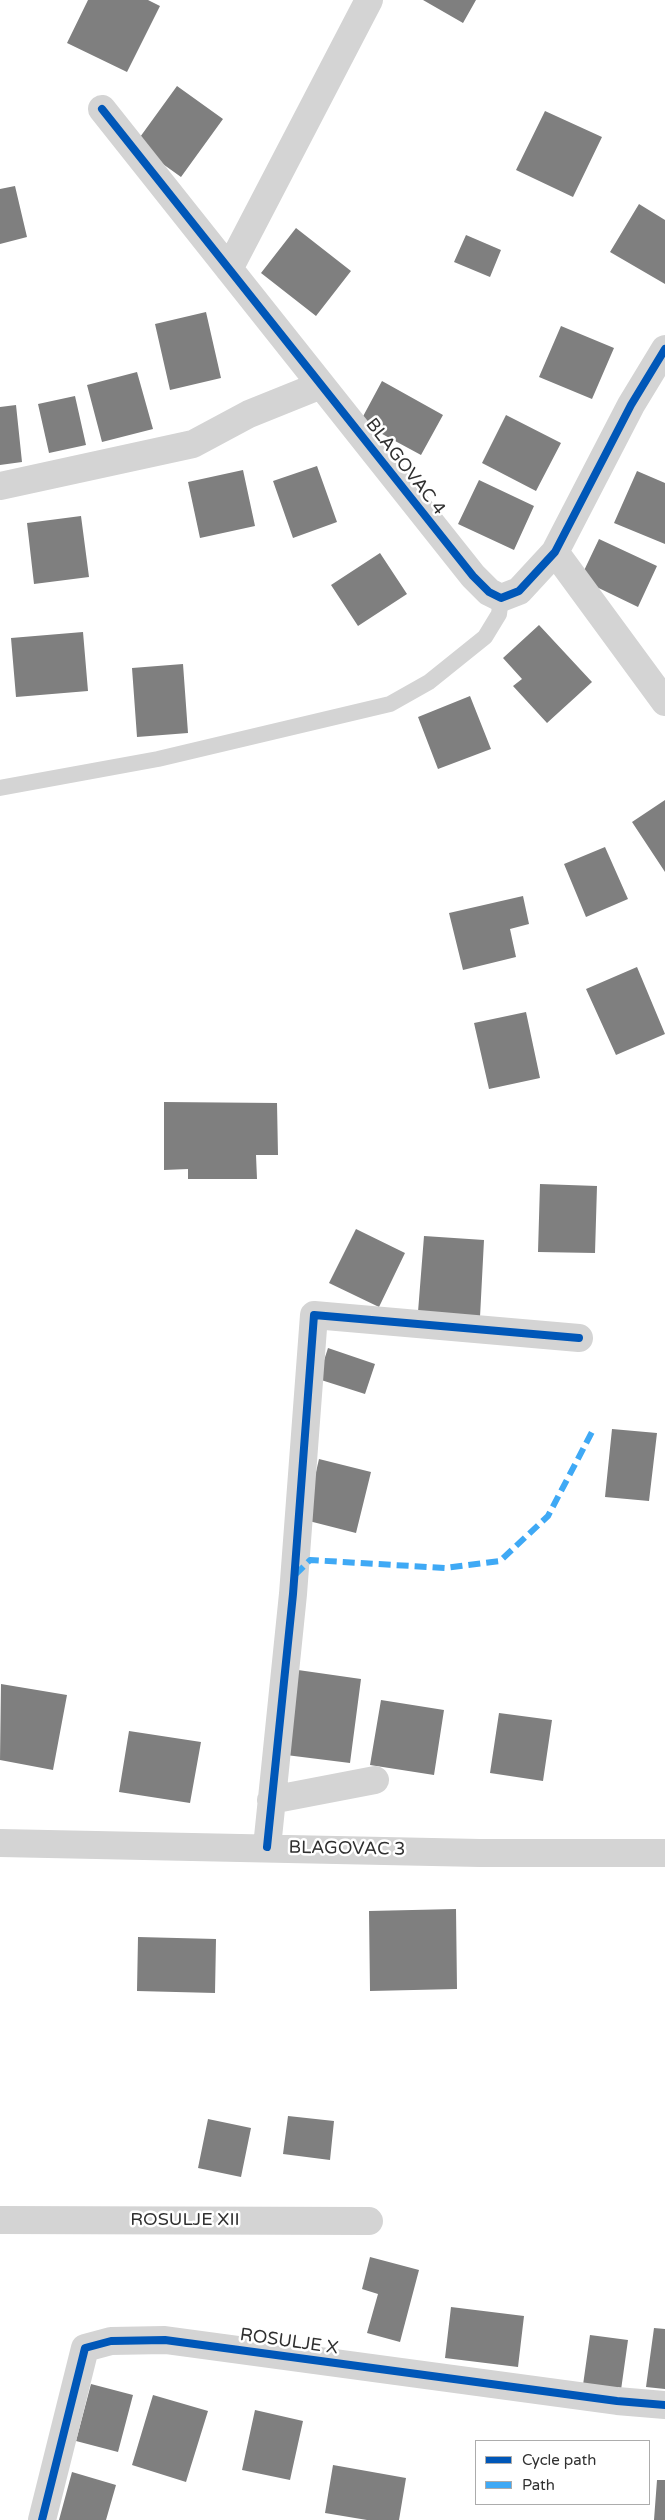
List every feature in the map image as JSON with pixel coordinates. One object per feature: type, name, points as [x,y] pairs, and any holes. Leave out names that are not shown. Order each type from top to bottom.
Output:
[{"type":"street","points":[[229,269],[369,0]]},
{"type":"street","name":"BLAGOVAC 4","points":[[102,109],[473,576],[489,592],[501,598]]},
{"type":"street","points":[[501,598],[519,591],[556,552],[630,405],[665,349]]},
{"type":"street","points":[[0,486],[193,444],[248,414],[321,385]]},
{"type":"street","points":[[556,552],[665,702]]},
{"type":"street","points":[[267,1848],[293,1594],[314,1315],[579,1338]]},
{"type":"street","points":[[271,1800],[375,1780]]},
{"type":"street","name":"BLAGOVAC 3","points":[[0,1843],[480,1853],[665,1854]]},
{"type":"street","name":"ROSULJE XII","points":[[0,2220],[369,2221]]},
{"type":"street","name":"ROSULJE X","points":[[42,2520],[85,2348],[111,2341],[165,2340],[607,2400],[665,2405]]},
{"type":"lane","points":[[0,788],[158,759],[390,704],[429,682],[485,637],[499,614],[501,598]]},
{"type":"building","points":[[88,0],[148,0],[160,6],[127,72],[67,43]]},
{"type":"building","points":[[423,0],[476,0],[463,23]]},
{"type":"building","points":[[177,86],[223,119],[181,177],[135,144]]},
{"type":"building","points":[[545,111],[602,137],[573,197],[516,170]]},
{"type":"building","points":[[15,186],[27,237],[0,244],[0,189]]},
{"type":"building","points":[[639,204],[665,220],[665,284],[610,252]]},
{"type":"building","points":[[296,228],[351,271],[316,316],[261,273]]},
{"type":"building","points":[[466,235],[501,250],[490,277],[454,262]]},
{"type":"building","points":[[206,312],[221,378],[170,390],[155,324]]},
{"type":"building","points":[[561,326],[614,348],[592,399],[539,377]]},
{"type":"building","points":[[137,372],[153,429],[102,442],[87,385]]},
{"type":"building","points":[[382,381],[443,415],[421,455],[360,422]]},
{"type":"building","points":[[75,396],[86,445],[49,453],[38,404]]},
{"type":"building","points":[[16,405],[22,462],[0,465],[0,407]]},
{"type":"building","points":[[506,415],[561,443],[536,491],[482,463]]},
{"type":"building","points":[[317,466],[337,522],[293,538],[273,481]]},
{"type":"building","points":[[243,470],[255,526],[200,538],[188,482]]},
{"type":"building","points":[[637,471],[665,483],[665,544],[614,523]]},
{"type":"building","points":[[479,480],[534,506],[514,550],[458,524]]},
{"type":"building","points":[[81,516],[89,577],[34,584],[27,523]]},
{"type":"building","points":[[599,539],[657,566],[638,607],[580,579]]},
{"type":"building","points":[[380,553],[407,594],[358,626],[331,585]]},
{"type":"building","points":[[539,625],[592,682],[547,723],[513,686],[522,679],[503,658]]},
{"type":"building","points":[[83,632],[88,691],[16,697],[11,638]]},
{"type":"building","points":[[183,664],[188,733],[137,737],[132,668]]},
{"type":"building","points":[[470,696],[491,749],[438,769],[418,717]]},
{"type":"building","points":[[665,800],[665,872],[632,822]]},
{"type":"building","points":[[605,847],[628,899],[586,917],[564,864]]},
{"type":"building","points":[[523,896],[529,924],[510,929],[516,957],[463,970],[449,913]]},
{"type":"building","points":[[637,967],[665,1034],[616,1055],[586,989]]},
{"type":"building","points":[[526,1012],[540,1078],[489,1089],[474,1023]]},
{"type":"building","points":[[164,1102],[277,1103],[278,1155],[256,1155],[257,1179],[188,1179],[188,1169],[164,1170]]},
{"type":"building","points":[[540,1184],[597,1186],[595,1253],[538,1252]]},
{"type":"building","points":[[356,1229],[405,1253],[379,1307],[329,1283]]},
{"type":"building","points":[[424,1236],[484,1240],[480,1317],[418,1312]]},
{"type":"building","points":[[328,1348],[375,1364],[365,1394],[318,1379]]},
{"type":"building","points":[[612,1429],[657,1433],[649,1501],[605,1497]]},
{"type":"building","points":[[319,1459],[371,1472],[356,1533],[305,1520]]},
{"type":"building","points":[[298,1670],[361,1679],[350,1763],[286,1755]]},
{"type":"building","points":[[1,1684],[67,1695],[53,1770],[0,1760]]},
{"type":"building","points":[[381,1700],[444,1710],[434,1775],[370,1765]]},
{"type":"building","points":[[499,1713],[552,1720],[543,1781],[490,1773]]},
{"type":"building","points":[[129,1731],[201,1742],[190,1803],[119,1792]]},
{"type":"building","points":[[456,1909],[457,1989],[370,1991],[369,1911]]},
{"type":"building","points":[[138,1937],[216,1939],[215,1993],[137,1991]]},
{"type":"building","points":[[288,2116],[334,2121],[330,2160],[283,2154]]},
{"type":"building","points":[[208,2119],[251,2128],[241,2177],[198,2168]]},
{"type":"building","points":[[370,2257],[419,2270],[400,2342],[367,2333],[378,2294],[362,2289]]},
{"type":"building","points":[[451,2307],[524,2316],[518,2367],[445,2358]]},
{"type":"building","points":[[654,2328],[665,2329],[665,2389],[646,2387]]},
{"type":"building","points":[[590,2335],[628,2340],[621,2390],[583,2385]]},
{"type":"building","points":[[91,2384],[133,2395],[118,2452],[76,2441]]},
{"type":"building","points":[[153,2395],[208,2411],[186,2482],[132,2465]]},
{"type":"building","points":[[255,2410],[303,2421],[290,2480],[242,2470]]},
{"type":"building","points":[[333,2465],[406,2478],[399,2520],[367,2520],[325,2513]]},
{"type":"building","points":[[72,2472],[116,2485],[106,2520],[59,2520]]},
{"type":"building","points":[[657,2480],[665,2480],[665,2520],[654,2520]]},
{"type":"marked path","points":[[295,1575],[310,1560],[445,1568],[500,1561],[548,1516],[593,1430]]},
{"type":"cycle path","points":[[102,109],[473,576],[489,592],[501,598],[519,591],[555,552],[631,405],[665,349]]},
{"type":"cycle path","points":[[267,1847],[293,1594],[314,1315],[579,1338]]},
{"type":"cycle path","points":[[42,2520],[85,2348],[111,2341],[165,2340],[617,2401],[665,2405]]}]
